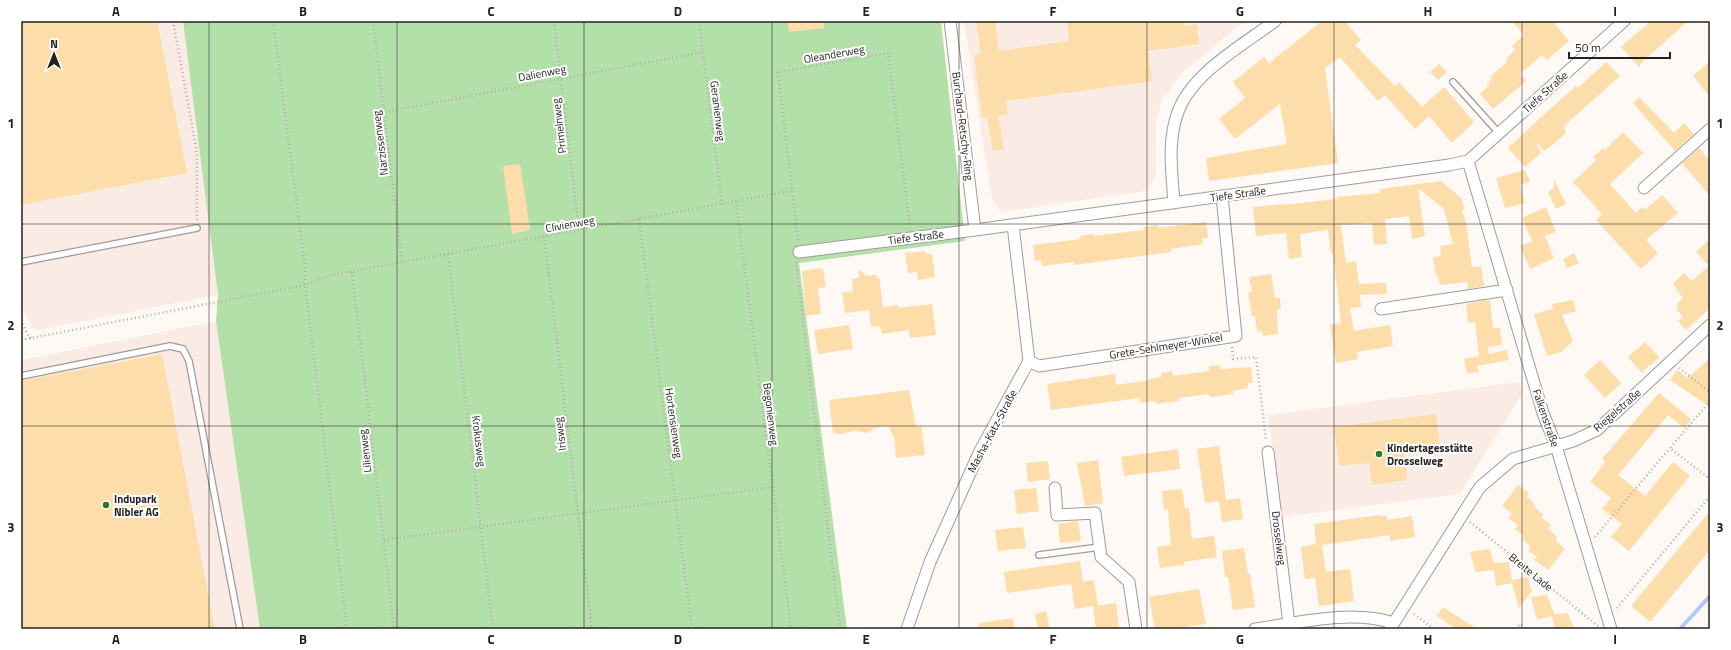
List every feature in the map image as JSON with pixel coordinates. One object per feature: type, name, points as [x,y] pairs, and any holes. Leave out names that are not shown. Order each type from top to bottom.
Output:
[{"type":"street","name":"Burchard-Retschy-Ring","points":[[950,21],[975,230]]},
{"type":"street","points":[[1174,203],[1172,140],[1177,112],[1189,91],[1208,71],[1275,21]]},
{"type":"street","name":"Tiefe Straße","points":[[799,252],[1013,225],[1450,165],[1468,161],[1624,21]]},
{"type":"street","points":[[1644,188],[1710,129]]},
{"type":"street","name":"Falkenstraße","points":[[1468,161],[1543,413],[1556,446],[1609,624]]},
{"type":"street","name":"Grete-Sehlmeyer-Winkel","points":[[1029,361],[1039,366],[1236,336],[1222,196]]},
{"type":"street","points":[[1013,225],[1029,361]]},
{"type":"street","points":[[1381,310],[1506,290]]},
{"type":"street","name":"Riegelstraße","points":[[1556,446],[1597,430],[1710,325]]},
{"type":"street","name":"Masha-Katz-Straße","points":[[907,629],[930,562],[980,451],[1029,361]]},
{"type":"street","points":[[1255,629],[1358,616],[1378,618],[1392,626],[1480,487],[1513,458],[1556,446]]},
{"type":"street","name":"Drosselweg","points":[[1268,452],[1289,624]]},
{"type":"street","points":[[1054,488],[1057,515],[1095,514],[1101,557],[1130,582],[1136,629]]},
{"type":"lane","points":[[1453,82],[1499,133]]},
{"type":"lane","points":[[21,262],[197,228]]},
{"type":"lane","points":[[21,376],[170,346],[183,349],[189,361],[240,629]]},
{"type":"lane","points":[[1039,555],[1100,547]]},
{"type":"path","points":[[173,21],[197,153],[197,228]]},
{"type":"path","points":[[273,21],[347,629]]},
{"type":"path","name":"Narzissenweg","points":[[373,21],[402,263]]},
{"type":"path","name":"Primelnweg","points":[[554,21],[579,230]]},
{"type":"path","name":"Geranienweg","points":[[699,21],[722,204]]},
{"type":"path","name":"Dalienweg","points":[[385,112],[703,52]]},
{"type":"path","name":"Oleanderweg","points":[[840,629],[796,260],[799,252],[778,72],[888,52],[912,238]]},
{"type":"path","name":"Clivienweg","points":[[21,340],[304,285],[332,275],[791,191]]},
{"type":"path","name":"Begonienweg","points":[[736,201],[791,629]]},
{"type":"path","name":"Hortensienweg","points":[[639,219],[692,629]]},
{"type":"path","name":"Irisweg","points":[[544,236],[592,629]]},
{"type":"path","name":"Krokusweg","points":[[448,254],[494,629]]},
{"type":"path","name":"Lilienweg","points":[[352,272],[394,629]]},
{"type":"path","points":[[21,320],[27,334],[32,339]]},
{"type":"path","points":[[1231,337],[1233,359],[1256,356],[1268,452]]},
{"type":"path","points":[[1670,362],[1710,392]]},
{"type":"path","points":[[1587,547],[1710,401]]},
{"type":"path","points":[[1670,448],[1710,480]]},
{"type":"path","points":[[384,540],[481,525],[676,501],[773,487]]},
{"type":"path","points":[[1609,624],[1710,496]]},
{"type":"path","name":"Breite Lade","points":[[1462,516],[1601,629]]},
{"type":"path","points":[[1404,607],[1434,629]]},
{"type":"path","points":[[1516,629],[1520,624],[1526,629]]},
{"type":"shaded area","points":[[21,21],[183,21],[218,295],[38,330],[32,327],[21,307]]},
{"type":"shaded area","points":[[964,21],[1245,21],[1183,72],[1162,100],[1156,121],[1156,176],[1146,191],[1001,212],[992,199]]},
{"type":"shaded area","name":"Indupark Nibler AG","points":[[216,321],[260,629],[21,629],[21,360]]},
{"type":"shaded area","name":"Kindertagesstätte Drosselweg","points":[[1519,382],[1522,394],[1460,494],[1282,517],[1268,415]]},
{"type":"green space","points":[[183,21],[941,21],[965,241],[799,263],[847,629],[260,629],[216,321],[218,295]]},
{"type":"building","points":[[21,21],[157,21],[187,173],[21,205]]},
{"type":"building","points":[[788,21],[824,21],[824,28],[789,32]]},
{"type":"building","points":[[976,21],[995,21],[999,51],[1069,41],[1067,21],[1184,21],[1185,26],[1197,24],[1199,44],[1148,51],[1152,81],[1006,101],[1008,114],[998,116],[1004,149],[993,151],[987,117],[982,118],[974,55],[981,54]]},
{"type":"building","points":[[1322,21],[1345,21],[1361,40],[1355,45],[1395,86],[1399,82],[1422,107],[1444,87],[1474,122],[1452,143],[1429,116],[1415,129],[1385,95],[1378,101],[1340,57],[1325,68],[1338,163],[1209,181],[1206,158],[1287,144],[1280,104],[1235,139],[1219,119],[1245,98],[1233,82],[1264,57],[1269,63]]},
{"type":"building","points":[[1512,21],[1552,21],[1569,41],[1547,60],[1542,55],[1520,74],[1526,81],[1493,109],[1480,94],[1490,84],[1488,82],[1492,79],[1490,77],[1508,61],[1506,59],[1515,50],[1512,46],[1524,35]]},
{"type":"building","points":[[1651,21],[1688,21],[1640,64],[1640,68],[1621,47]]},
{"type":"building","points":[[1710,61],[1710,97],[1693,76]]},
{"type":"building","points":[[1606,62],[1620,76],[1564,126],[1566,133],[1550,147],[1544,151],[1535,141],[1541,153],[1525,167],[1508,148],[1576,86],[1578,88]]},
{"type":"building","points":[[1439,64],[1447,72],[1438,80],[1430,72]]},
{"type":"building","points":[[1639,97],[1674,133],[1684,123],[1694,134],[1675,151],[1633,103]]},
{"type":"building","points":[[1623,132],[1643,153],[1610,184],[1636,213],[1642,207],[1645,210],[1662,195],[1678,213],[1646,240],[1658,253],[1641,269],[1596,220],[1602,214],[1573,182],[1596,160],[1593,157],[1603,148],[1605,150]]},
{"type":"building","points":[[1699,148],[1710,161],[1710,196],[1682,163]]},
{"type":"building","points":[[520,164],[530,230],[512,234],[503,166]]},
{"type":"building","points":[[1525,170],[1530,182],[1520,185],[1525,203],[1505,208],[1496,178]]},
{"type":"building","points":[[1554,179],[1566,204],[1556,209],[1548,192],[1554,188]]},
{"type":"building","points":[[1441,181],[1461,198],[1465,209],[1462,210],[1466,222],[1472,267],[1481,266],[1484,286],[1468,289],[1467,282],[1440,285],[1438,277],[1436,277],[1433,257],[1441,256],[1440,246],[1453,244],[1444,209],[1418,188],[1425,236],[1412,239],[1409,216],[1385,219],[1387,244],[1374,245],[1372,223],[1341,225],[1346,263],[1356,261],[1359,284],[1386,283],[1387,294],[1360,295],[1361,307],[1350,308],[1354,331],[1390,325],[1393,346],[1357,352],[1358,359],[1336,363],[1330,325],[1341,323],[1333,253],[1331,254],[1328,230],[1300,234],[1302,257],[1289,259],[1286,233],[1256,236],[1253,207],[1337,199],[1337,197],[1380,193],[1380,189]]},
{"type":"building","points":[[1546,207],[1556,232],[1545,236],[1554,258],[1530,269],[1520,246],[1532,241],[1522,218]]},
{"type":"building","points":[[1206,222],[1208,238],[1202,238],[1203,244],[1171,249],[1171,252],[1074,265],[1074,262],[1042,266],[1041,260],[1035,261],[1033,245],[1080,239],[1080,236],[1094,234],[1094,236],[1144,230],[1144,227],[1158,225],[1158,228]]},
{"type":"building","points":[[1710,239],[1710,308],[1686,330],[1678,321],[1683,317],[1676,309],[1679,306],[1677,304],[1683,298],[1673,284],[1684,273],[1692,281],[1709,266],[1696,252]]},
{"type":"building","points":[[925,251],[926,254],[932,254],[935,277],[918,280],[917,272],[908,273],[905,253]]},
{"type":"building","points":[[1574,253],[1579,263],[1567,268],[1563,259]]},
{"type":"building","points":[[823,268],[826,287],[818,288],[821,314],[806,316],[802,271]]},
{"type":"building","points":[[858,269],[867,276],[876,275],[876,278],[879,277],[883,307],[898,305],[898,308],[932,304],[936,335],[910,338],[909,330],[882,334],[880,326],[871,327],[869,310],[845,313],[842,293],[853,291],[852,279],[859,278]]},
{"type":"building","points":[[1271,274],[1275,298],[1280,298],[1281,309],[1277,310],[1278,334],[1263,336],[1262,331],[1257,332],[1255,316],[1252,316],[1248,293],[1252,292],[1249,277]]},
{"type":"building","points":[[1486,300],[1490,301],[1493,328],[1500,328],[1502,345],[1488,347],[1489,354],[1507,350],[1509,360],[1477,366],[1479,372],[1467,374],[1464,359],[1479,356],[1475,322],[1468,323],[1466,304]]},
{"type":"building","points":[[1573,300],[1576,311],[1562,315],[1573,341],[1561,352],[1547,356],[1534,314],[1553,309],[1552,304]]},
{"type":"building","points":[[849,325],[853,349],[818,354],[814,330]]},
{"type":"building","points":[[1645,342],[1659,357],[1642,373],[1628,357]]},
{"type":"building","name":"Indupark Nibler AG","points":[[162,354],[215,629],[21,629],[21,381]]},
{"type":"building","points":[[1710,358],[1710,407],[1670,380],[1677,370],[1688,378]]},
{"type":"building","points":[[1600,360],[1621,383],[1605,398],[1584,375]]},
{"type":"building","points":[[1220,365],[1221,369],[1251,367],[1253,383],[1248,383],[1248,388],[1233,391],[1233,394],[1226,395],[1210,397],[1209,394],[1179,398],[1179,401],[1156,404],[1155,401],[1140,403],[1139,398],[1051,410],[1047,384],[1115,374],[1116,385],[1150,380],[1149,379],[1161,377],[1161,373],[1172,371],[1173,376],[1209,371],[1209,366]]},
{"type":"building","points":[[909,390],[916,427],[921,426],[925,455],[896,458],[894,437],[888,426],[875,428],[868,433],[854,431],[841,434],[833,433],[829,400]]},
{"type":"building","points":[[1659,393],[1691,419],[1684,428],[1668,415],[1618,475],[1645,496],[1673,462],[1690,476],[1629,551],[1611,537],[1622,524],[1602,509],[1611,498],[1590,482],[1605,462],[1602,459]]},
{"type":"building","points":[[1436,414],[1440,446],[1404,450],[1407,480],[1372,485],[1369,463],[1339,466],[1334,427]]},
{"type":"building","points":[[1219,446],[1226,500],[1240,498],[1243,519],[1222,522],[1219,501],[1205,503],[1197,449]]},
{"type":"building","points":[[1178,449],[1180,469],[1124,476],[1121,457]]},
{"type":"building","points":[[1098,460],[1103,503],[1085,506],[1077,463]]},
{"type":"building","points":[[1048,461],[1050,479],[1028,482],[1026,463]]},
{"type":"building","points":[[1518,485],[1529,493],[1527,497],[1536,505],[1534,507],[1543,514],[1542,518],[1551,525],[1548,529],[1557,537],[1556,541],[1565,549],[1548,570],[1533,559],[1538,558],[1528,550],[1531,547],[1522,539],[1524,536],[1515,529],[1518,525],[1508,518],[1512,514],[1502,506]]},
{"type":"building","points":[[1036,488],[1039,511],[1017,514],[1014,490]]},
{"type":"building","points":[[1182,489],[1185,508],[1189,508],[1192,539],[1214,536],[1217,557],[1184,562],[1184,565],[1160,568],[1157,547],[1171,545],[1168,509],[1164,510],[1162,491]]},
{"type":"building","points":[[1710,511],[1710,550],[1650,622],[1631,606]]},
{"type":"building","points":[[1379,515],[1387,516],[1387,520],[1412,516],[1415,537],[1390,541],[1390,535],[1322,545],[1326,572],[1350,569],[1354,601],[1319,606],[1315,578],[1305,579],[1301,547],[1316,544],[1314,524]]},
{"type":"building","points":[[1078,521],[1081,541],[1060,543],[1058,524]]},
{"type":"building","points":[[1023,527],[1026,548],[998,551],[995,530]]},
{"type":"building","points":[[1244,548],[1248,574],[1250,573],[1255,607],[1233,610],[1228,577],[1225,577],[1222,551]]},
{"type":"building","points":[[1489,549],[1494,563],[1509,562],[1512,580],[1527,577],[1532,591],[1519,608],[1512,583],[1496,586],[1494,570],[1476,572],[1470,552]]},
{"type":"building","points":[[1080,561],[1083,582],[1094,580],[1098,606],[1116,603],[1119,629],[1096,629],[1093,606],[1075,609],[1071,584],[1007,593],[1004,572]]},
{"type":"building","points":[[1199,589],[1206,624],[1171,629],[1155,629],[1149,597]]},
{"type":"building","points":[[1547,595],[1554,614],[1568,613],[1574,629],[1555,629],[1552,616],[1537,620],[1531,597]]},
{"type":"building","points":[[1443,607],[1477,629],[1456,629],[1437,616]]},
{"type":"building","points":[[1046,611],[1050,629],[1038,629],[1035,614]]},
{"type":"building","points":[[1013,618],[1015,629],[979,629],[979,623]]},
{"type":"waterway","points":[[1680,629],[1710,596]]},
{"type":"place","name":"Kindertagesstätte Drosselweg","points":[[1379,454]]},
{"type":"place","name":"Indupark Nibler AG","points":[[106,505]]}]
